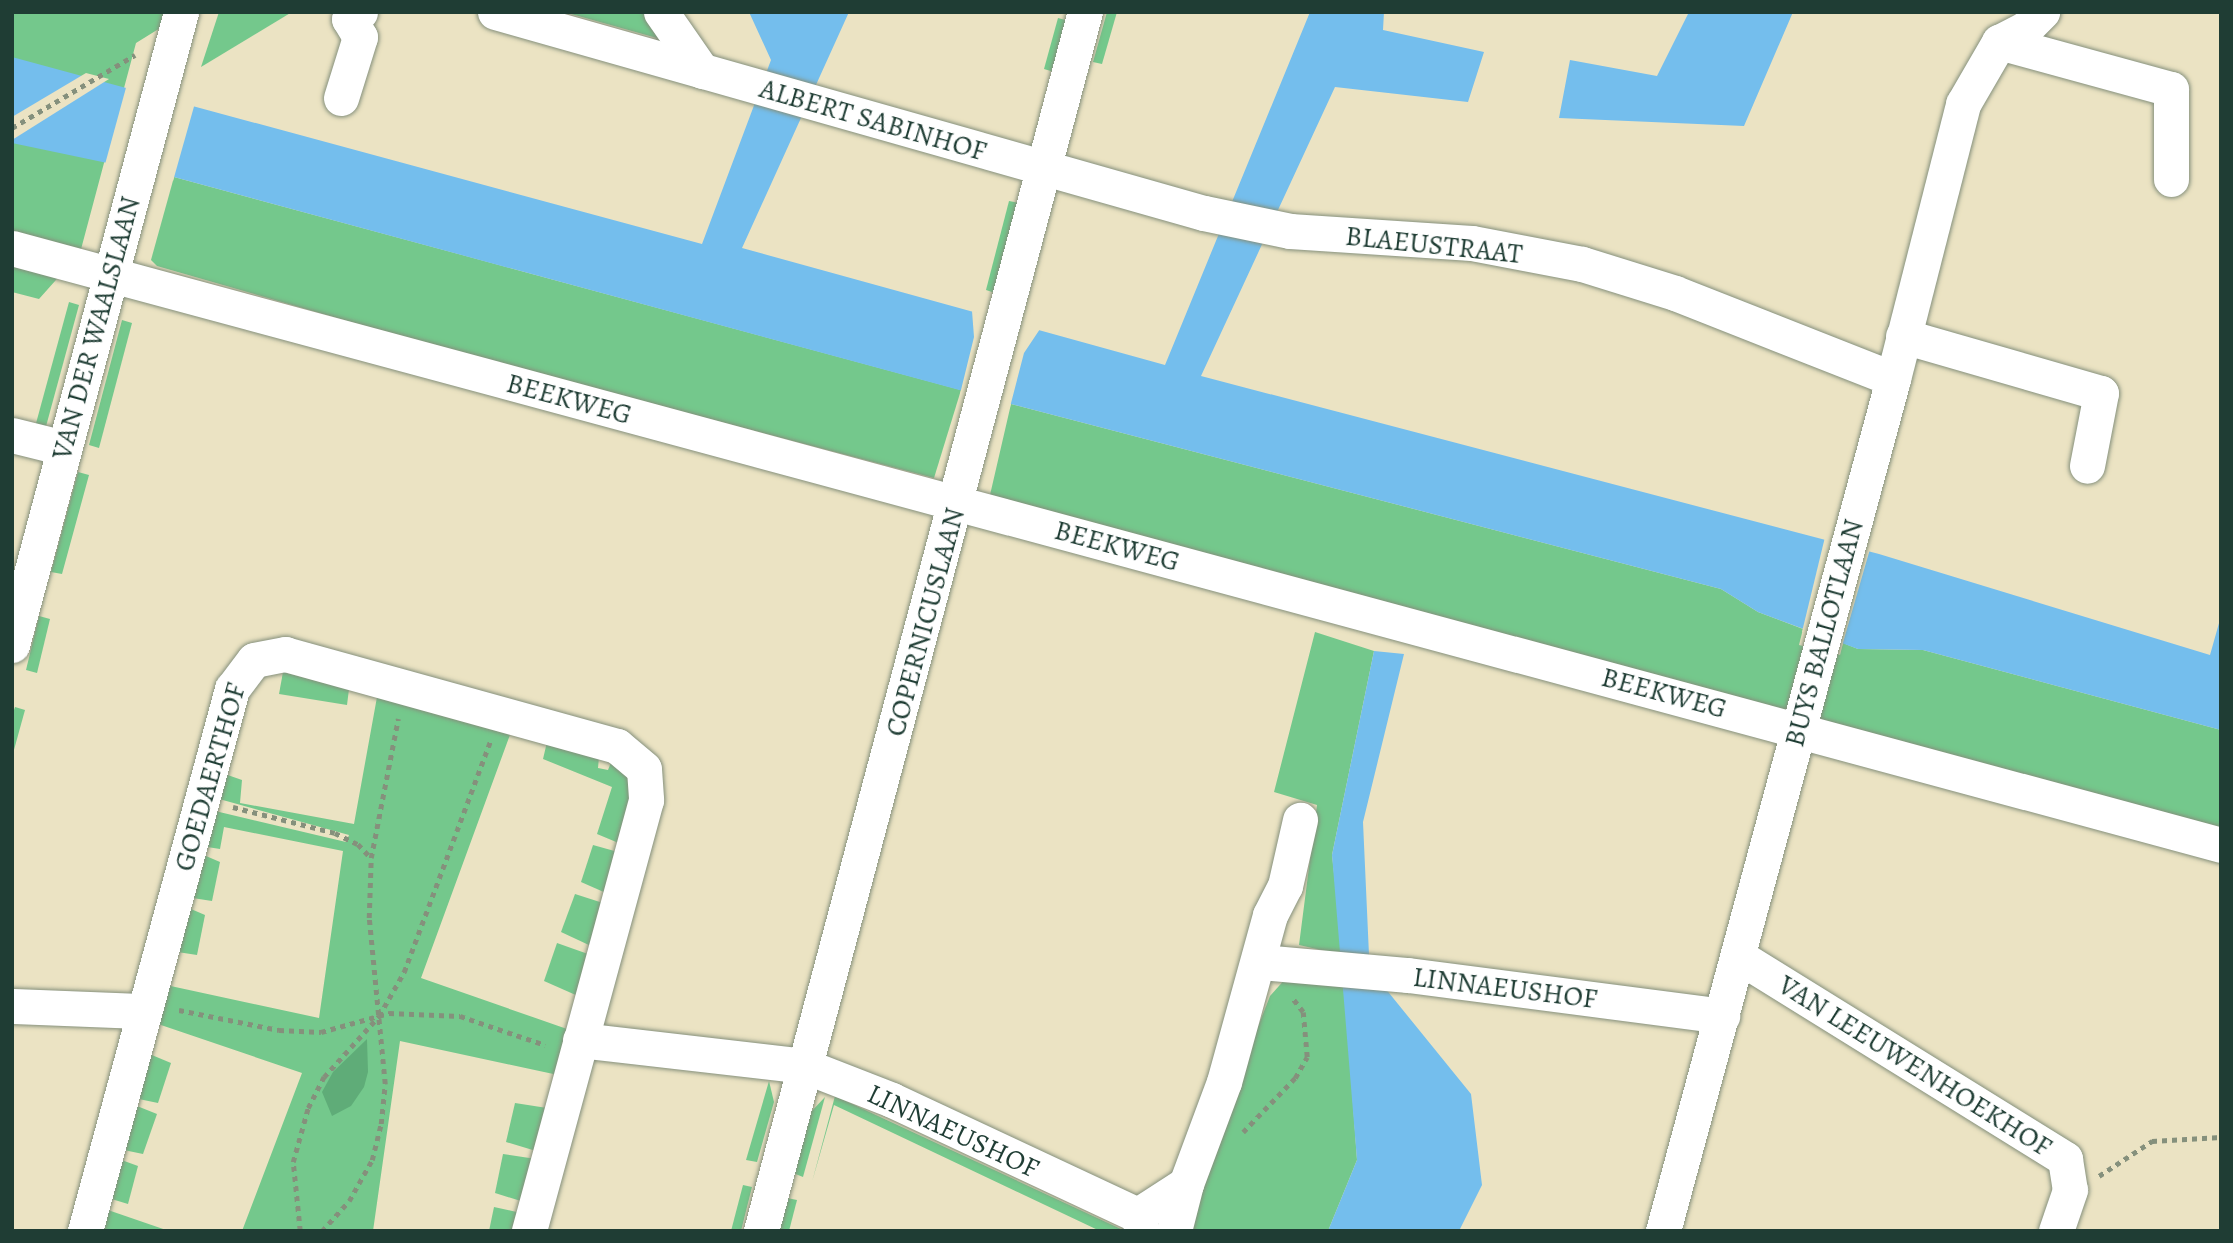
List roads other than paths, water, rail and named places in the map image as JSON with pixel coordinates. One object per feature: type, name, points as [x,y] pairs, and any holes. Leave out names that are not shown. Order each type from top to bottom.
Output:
[{"type":"street","name":"VAN DER WAALSLAAN","points":[[12,645],[181,12]]},
{"type":"street","points":[[341,98],[360,37],[349,19],[360,12]]},
{"type":"street","name":"ALBERT SABINHOF","points":[[495,12],[1044,169]]},
{"type":"street","points":[[661,12],[702,71]]},
{"type":"street","name":"COPERNICUSLAAN","points":[[761,1231],[1011,303],[1085,12]]},
{"type":"street","points":[[2001,27],[2026,28],[2042,12]]},
{"type":"street","points":[[2001,27],[2171,89],[2171,178]]},
{"type":"street","name":"BUYS BALLOTLAAN","points":[[1663,1231],[1894,379],[1963,104],[2001,27]]},
{"type":"street","name":"BLAEUSTRAAT","points":[[1044,169],[1204,213],[1290,231],[1472,243],[1582,264],[1675,293],[1894,379]]},
{"type":"street","name":"BEEKWEG","points":[[12,248],[2221,845]]},
{"type":"street","points":[[1903,336],[2101,393],[2087,466]]},
{"type":"street","points":[[12,435],[64,448]]},
{"type":"street","name":"GOEDAERTHOF","points":[[85,1231],[232,689],[254,660],[285,654],[617,746],[644,769],[646,800],[529,1231]]},
{"type":"street","points":[[1174,1231],[1190,1168],[1224,1082],[1288,963],[1270,915],[1285,886],[1300,820]]},
{"type":"street","name":"VAN LEEUWENHOEKHOF","points":[[1738,956],[2065,1159],[2070,1190],[2056,1231]]},
{"type":"street","name":"LINNAEUSHOF","points":[[1288,963],[1408,975],[1722,1016]]},
{"type":"street","points":[[12,1006],[144,1007]]},
{"type":"street","points":[[578,1049],[805,1066]]},
{"type":"street","name":"LINNAEUSHOF","points":[[805,1066],[892,1100],[1140,1223],[1190,1168]]},
{"type":"water","points":[[749,12],[849,12],[742,248],[1165,365],[1310,12],[1384,12],[1383,30],[1484,52],[1468,102],[1335,87],[1201,376],[1879,554],[2210,655],[2221,616],[2221,730],[1923,650],[1858,649],[1758,612],[1721,589],[1011,404],[174,177],[12,143],[12,57],[702,244],[771,60]]},
{"type":"water","points":[[1689,12],[1793,12],[1744,126],[1559,118],[1570,60],[1657,76]]},
{"type":"water","points":[[1374,651],[1404,654],[1363,822],[1369,955],[1385,988],[1471,1094],[1482,1185],[1459,1231],[1328,1231],[1357,1160],[1332,855]]}]
